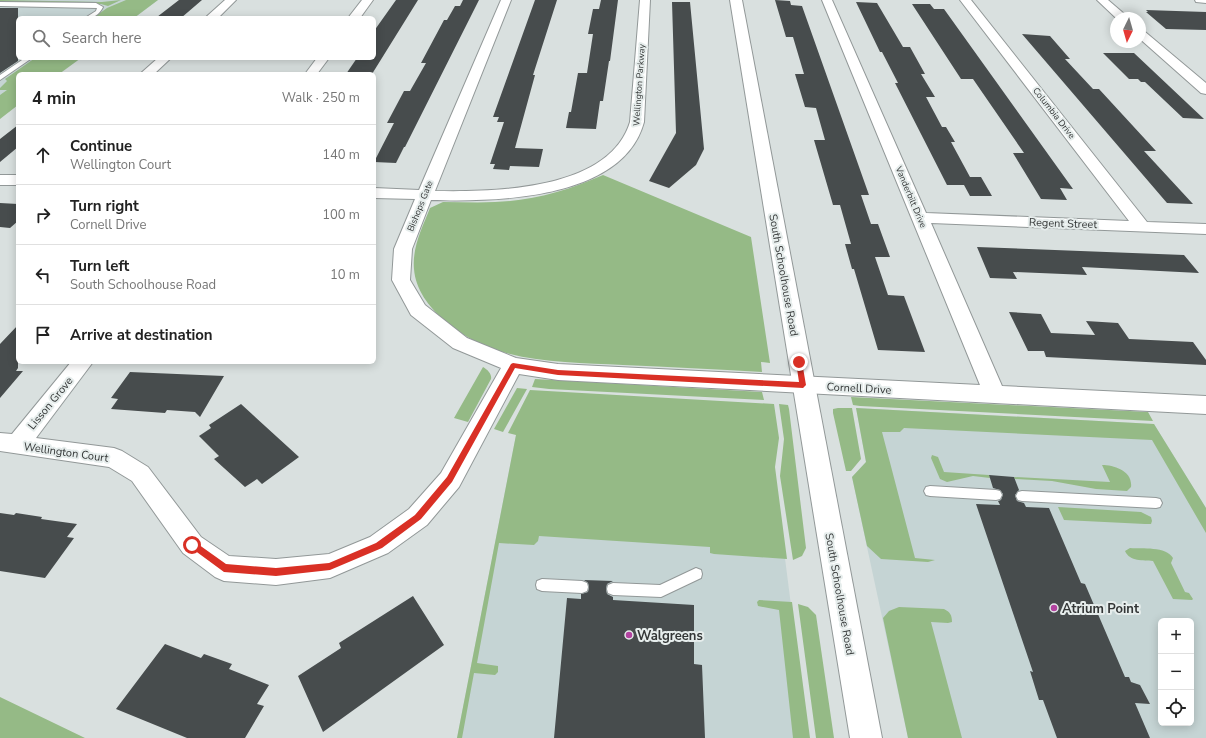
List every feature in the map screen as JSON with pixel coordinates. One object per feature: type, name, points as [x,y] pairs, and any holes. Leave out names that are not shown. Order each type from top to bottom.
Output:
[{"type":"street","points":[[213,16],[231,0]]},
{"type":"street","points":[[356,16],[368,0]]},
{"type":"street","name":"Bishops Gate","points":[[506,0],[403,249],[401,280],[418,310],[460,343],[513,365]]},
{"type":"street","name":"Wellington Parkway","points":[[376,193],[494,196],[543,189],[582,177],[614,158],[632,139],[638,122],[645,0]]},
{"type":"street","name":"South Schoolhouse Road","points":[[736,0],[866,738]]},
{"type":"street","name":"Vanderbilt Drive","points":[[828,0],[995,394]]},
{"type":"street","name":"Columbia Drive","points":[[965,0],[1142,226]]},
{"type":"street","points":[[1102,0],[1116,12]]},
{"type":"street","points":[[1200,0],[1206,0]]},
{"type":"street","points":[[1146,38],[1206,90]]},
{"type":"street","points":[[148,72],[162,60]]},
{"type":"street","points":[[312,72],[322,60]]},
{"type":"street","points":[[0,180],[16,180]]},
{"type":"street","name":"Regent Street","points":[[920,218],[1206,229]]},
{"type":"street","name":"Lisson Grove","points":[[8,444],[81,364]]},
{"type":"street","name":"Cornell Drive","points":[[513,365],[558,372],[1206,405]]},
{"type":"street","name":"Wellington Court","points":[[8,444],[114,458],[140,474],[192,545],[224,568],[276,572],[330,566],[379,545],[418,517],[450,480],[513,365]]},
{"type":"lane","points":[[0,4],[96,5],[100,7],[98,12],[91,16]]},
{"type":"lane","points":[[0,78],[26,60]]},
{"type":"lane","points":[[930,491],[996,495]]},
{"type":"lane","points":[[1022,496],[1156,503]]},
{"type":"lane","points":[[613,589],[661,591],[696,574]]},
{"type":"lane","points":[[542,585],[582,587]]},
{"type":"shaded area","points":[[0,0],[158,0],[137,16],[16,16],[16,60],[78,60],[62,72],[16,72],[16,106],[0,118]]},
{"type":"shaded area","points":[[856,408],[1154,424],[1206,508],[1206,738],[908,738],[852,477],[866,462]]},
{"type":"shaded area","points":[[516,435],[771,449],[808,738],[457,738]]},
{"type":"green space","points":[[0,0],[102,2],[121,0],[108,6],[101,4],[0,2]]},
{"type":"green space","points":[[126,0],[158,0],[137,16],[96,16],[107,8]]},
{"type":"green space","points":[[32,60],[78,60],[62,72],[16,72],[16,107],[0,119],[0,95],[7,90],[0,90],[0,88],[7,81],[5,79]]},
{"type":"green space","points":[[603,175],[751,237],[770,363],[761,362],[762,372],[576,363],[529,358],[499,351],[472,339],[458,331],[433,310],[417,284],[414,269],[418,238],[430,208],[443,202],[495,202],[537,197],[564,190]]},
{"type":"green space","points":[[483,367],[491,375],[491,379],[468,422],[454,418]]},
{"type":"green space","points":[[535,379],[762,392],[764,400],[549,389],[532,387]]},
{"type":"green space","points":[[517,388],[527,389],[503,432],[494,429]]},
{"type":"green space","points":[[530,390],[774,404],[779,438],[775,467],[787,559],[714,554],[710,553],[710,547],[539,536],[538,541],[534,545],[499,543],[477,663],[498,666],[498,672],[495,675],[474,673],[462,738],[457,738],[516,435],[508,433]]},
{"type":"green space","points":[[851,397],[1148,412],[1153,421],[860,406],[853,405]]},
{"type":"green space","points":[[779,404],[788,405],[789,409],[806,548],[802,556],[793,560],[780,476],[784,439]]},
{"type":"green space","points":[[852,408],[861,459],[851,471],[846,471],[833,413],[833,409]]},
{"type":"green space","points":[[856,408],[1154,424],[1206,508],[1206,533],[1152,440],[904,428],[900,432],[882,432],[915,558],[935,560],[928,562],[881,559],[867,546],[852,477],[866,462]]},
{"type":"green space","points":[[932,455],[938,457],[944,472],[989,475],[990,478],[973,476],[947,482],[940,479],[931,458]]},
{"type":"green space","points":[[1102,465],[1112,466],[1126,473],[1131,481],[1131,487],[1127,491],[1096,489],[1052,481],[1015,479],[1014,477],[1110,482]]},
{"type":"green space","points":[[1058,507],[1141,512],[1151,517],[1152,521],[1151,524],[1145,524],[1064,520]]},
{"type":"green space","points":[[1130,548],[1153,549],[1170,554],[1173,558],[1171,563],[1185,592],[1189,593],[1193,599],[1173,599],[1153,561],[1133,559],[1127,555],[1125,551]]},
{"type":"green space","points":[[759,600],[792,602],[810,738],[793,738],[779,610],[758,606],[757,602]]},
{"type":"green space","points":[[798,604],[808,607],[816,615],[834,738],[816,738]]},
{"type":"green space","points":[[899,607],[944,609],[951,616],[952,622],[931,622],[962,738],[908,738],[883,618],[889,611]]},
{"type":"green space","points":[[0,697],[85,738],[0,738]]},
{"type":"building","points":[[179,0],[202,0],[183,16],[158,16]]},
{"type":"building","points":[[396,0],[418,0],[373,72],[347,72],[356,60],[376,60],[376,28]]},
{"type":"building","points":[[463,0],[479,0],[396,163],[376,162],[376,158],[394,123],[387,123],[404,91],[410,91],[426,63],[421,63],[444,20],[447,20],[455,6],[460,6]]},
{"type":"building","points":[[535,0],[557,0],[533,75],[535,75],[515,148],[543,149],[539,167],[510,166],[509,170],[493,169],[495,164],[490,164],[504,122],[497,122],[499,117],[493,117]]},
{"type":"building","points":[[601,0],[618,0],[610,61],[603,101],[600,101],[596,129],[566,128],[569,112],[571,112],[578,73],[587,73],[593,34],[588,34],[593,9],[599,9]]},
{"type":"building","points":[[775,0],[790,1],[791,5],[802,6],[869,195],[861,195],[871,224],[878,224],[890,257],[875,257],[888,295],[904,296],[925,352],[878,350],[845,244],[851,244],[840,205],[833,205],[814,140],[825,140],[816,108],[805,107],[795,74],[804,74],[793,37],[786,37]]},
{"type":"building","points":[[672,2],[690,2],[704,149],[696,165],[669,188],[649,181],[676,133]]},
{"type":"building","points":[[856,2],[877,3],[903,47],[910,47],[925,74],[921,74],[935,97],[926,97],[942,127],[946,127],[955,142],[951,142],[970,177],[981,177],[992,196],[970,196],[964,185],[947,185],[895,83],[898,83],[882,52],[880,52]]},
{"type":"building","points":[[912,4],[930,4],[934,9],[944,9],[1073,189],[1060,188],[1067,200],[1041,199],[1013,153],[1024,153],[973,79],[961,79]]},
{"type":"building","points":[[0,8],[18,8],[18,16],[16,16],[16,60],[18,61],[0,73]]},
{"type":"building","points":[[1146,10],[1206,12],[1206,30],[1166,29],[1146,12],[1148,12]]},
{"type":"building","points":[[1022,34],[1050,36],[1070,59],[1065,59],[1093,89],[1099,89],[1156,151],[1144,151],[1193,204],[1167,203]]},
{"type":"building","points":[[1103,53],[1134,53],[1204,119],[1183,118],[1145,82],[1141,82],[1138,79],[1129,79]]},
{"type":"building","points":[[16,127],[16,149],[0,162],[0,139]]},
{"type":"building","points":[[0,203],[16,204],[16,223],[10,228],[0,227]]},
{"type":"building","points":[[977,247],[1184,255],[1199,273],[1082,267],[1087,275],[1013,272],[1017,279],[990,278]]},
{"type":"building","points":[[1009,312],[1041,314],[1051,333],[1095,335],[1086,321],[1118,323],[1129,339],[1193,342],[1206,360],[1206,365],[1046,357],[1044,351],[1028,351]]},
{"type":"building","points":[[16,327],[16,364],[18,364],[18,368],[16,371],[23,371],[0,398],[0,344]]},
{"type":"building","points":[[130,372],[224,376],[200,417],[195,412],[167,410],[165,413],[111,409],[118,399],[111,398]]},
{"type":"building","points":[[241,404],[299,457],[262,484],[257,479],[245,487],[214,459],[219,456],[199,436],[211,428],[209,425]]},
{"type":"building","name":"Atrium Point","points":[[989,475],[1014,477],[1019,490],[1015,495],[1017,501],[1024,503],[1026,507],[1049,508],[1081,583],[1085,584],[1125,677],[1129,677],[1131,682],[1140,685],[1150,704],[1135,703],[1150,738],[1057,738],[1043,700],[1039,700],[1030,671],[1033,672],[976,504],[1000,505],[998,501],[1001,500],[1003,494],[1000,490],[993,488]]},
{"type":"building","points":[[0,513],[14,515],[16,513],[42,517],[41,519],[77,524],[67,537],[74,538],[45,578],[0,571]]},
{"type":"building","name":"Walgreens","points":[[584,580],[613,581],[607,584],[606,589],[607,594],[613,597],[613,600],[694,605],[694,664],[702,665],[705,738],[554,738],[567,598],[581,599],[581,594],[588,592],[588,583]]},
{"type":"building","points":[[413,596],[444,645],[323,732],[298,676],[341,648],[339,643]]},
{"type":"building","points":[[165,644],[201,658],[204,654],[232,664],[229,669],[269,685],[257,704],[264,706],[245,738],[187,738],[116,709]]},
{"type":"place","name":"Atrium Point","points":[[1054,608]]},
{"type":"place","name":"Walgreens","points":[[629,635]]},
{"type":"route","points":[[192,545],[224,568],[276,572],[330,566],[379,545],[418,517],[450,480],[513,365],[558,372],[803,385],[799,362]]}]
